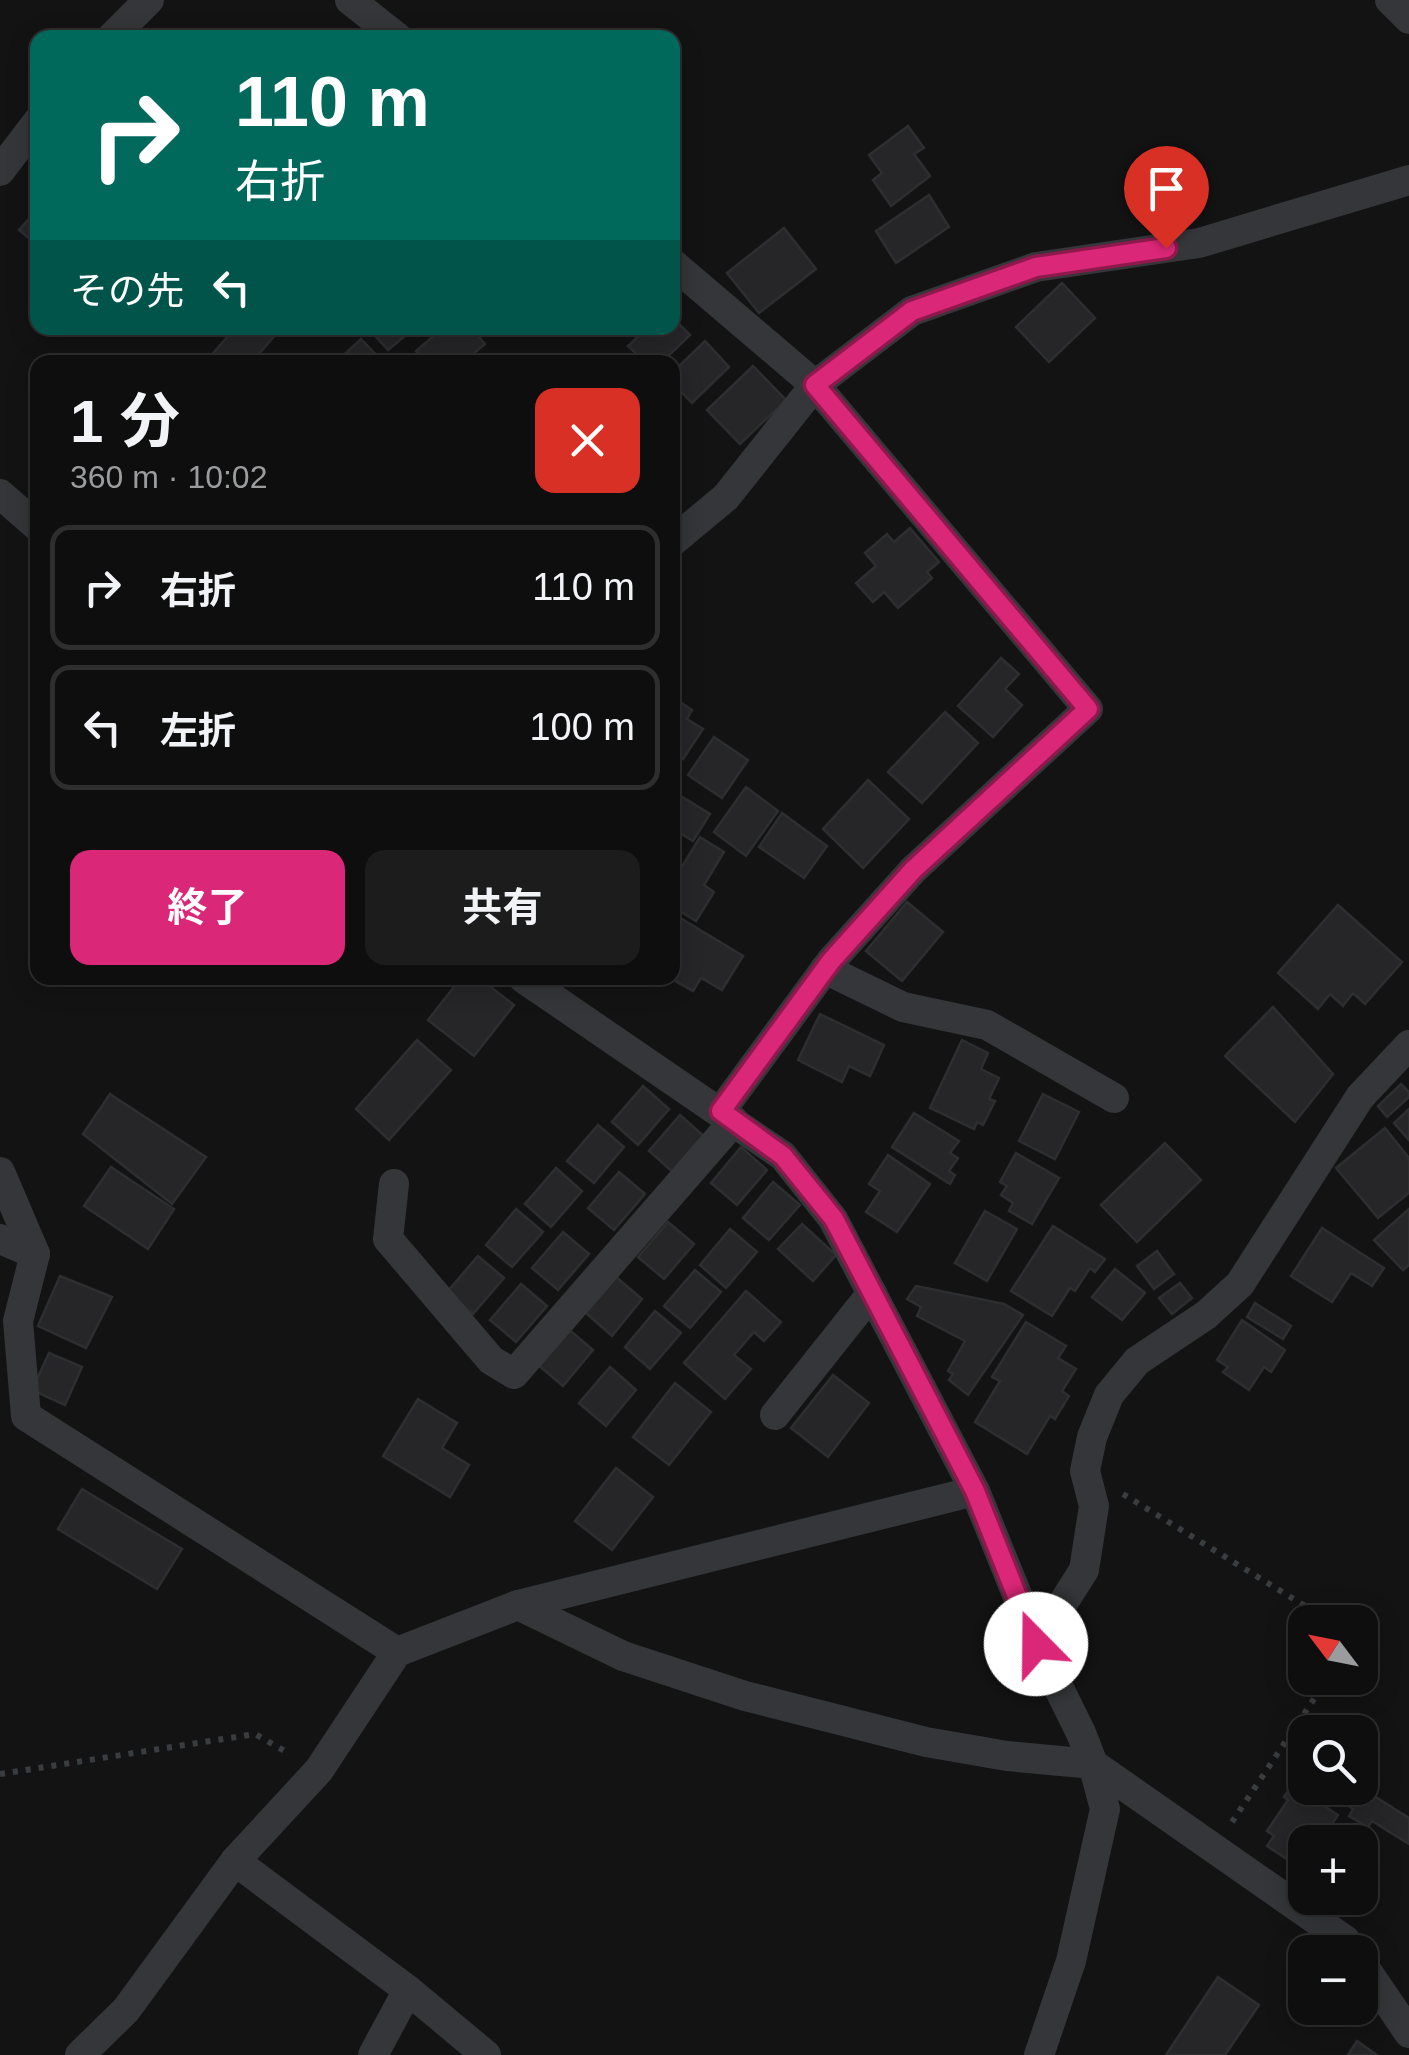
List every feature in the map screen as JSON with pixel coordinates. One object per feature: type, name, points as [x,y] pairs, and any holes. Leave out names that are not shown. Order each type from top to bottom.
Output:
[{"type":"street","points":[[119,30],[149,0]]},
{"type":"street","points":[[350,0],[388,30]]},
{"type":"street","points":[[1390,0],[1409,19]]},
{"type":"street","points":[[0,171],[30,132]]},
{"type":"street","points":[[680,535],[726,497],[815,385],[912,311],[1036,267],[1199,242],[1409,180]]},
{"type":"street","points":[[394,1184],[388,1239],[491,1360],[514,1374],[728,1116],[825,970],[913,870],[1088,709],[815,385],[680,270]]},
{"type":"street","points":[[0,494],[30,520]]},
{"type":"street","points":[[825,970],[903,1007],[987,1026],[1114,1098]]},
{"type":"street","points":[[533,985],[783,1156],[834,1219],[975,1491],[1036,1644],[1082,1733],[1105,1809],[1071,1961],[1039,2055]]},
{"type":"street","points":[[1036,1644],[1084,1570],[1094,1506],[1085,1470],[1092,1437],[1109,1395],[1138,1361],[1206,1314],[1240,1284],[1360,1096],[1409,1045]]},
{"type":"street","points":[[0,1172],[35,1254],[18,1321],[26,1416],[397,1652]]},
{"type":"street","points":[[0,1239],[35,1254]]},
{"type":"street","points":[[775,1415],[872,1293]]},
{"type":"street","points":[[80,2055],[126,2010],[236,1861],[319,1770],[397,1652],[518,1605],[975,1491]]},
{"type":"street","points":[[518,1605],[624,1656],[745,1696],[926,1742],[1007,1756],[1093,1764],[1339,1935]]},
{"type":"street","points":[[236,1861],[408,1990],[486,2055]]},
{"type":"street","points":[[1378,1988],[1409,2033]]},
{"type":"street","points":[[373,2055],[408,1990]]},
{"type":"path","points":[[1085,1470],[1303,1605]]},
{"type":"path","points":[[1214,1848],[1317,1695]]},
{"type":"path","points":[[0,1774],[255,1734],[319,1770]]},
{"type":"building","points":[[908,126],[924,148],[914,154],[930,176],[891,206],[873,180],[882,173],[869,155]]},
{"type":"building","points":[[929,195],[949,227],[896,263],[876,231]]},
{"type":"building","points":[[30,218],[30,239],[19,230]]},
{"type":"building","points":[[784,228],[816,269],[759,313],[727,273]]},
{"type":"building","points":[[1062,283],[1095,318],[1049,362],[1016,327]]},
{"type":"building","points":[[680,325],[690,335],[669,355],[638,355],[628,346],[640,335],[680,335]]},
{"type":"building","points":[[229,335],[275,335],[258,355],[212,355]]},
{"type":"building","points":[[374,335],[404,335],[405,336],[388,350]]},
{"type":"building","points":[[435,335],[477,335],[485,344],[472,355],[420,355],[416,351]]},
{"type":"building","points":[[361,339],[376,355],[344,355]]},
{"type":"building","points":[[705,341],[729,367],[692,403],[680,390],[680,365]]},
{"type":"building","points":[[753,366],[786,400],[740,444],[707,410]]},
{"type":"building","points":[[910,528],[939,562],[927,572],[932,578],[898,608],[884,592],[873,602],[856,583],[876,566],[865,553],[887,534],[894,542]]},
{"type":"building","points":[[1001,658],[1019,674],[1005,689],[1022,705],[993,737],[958,706]]},
{"type":"building","points":[[680,702],[692,710],[687,719],[703,729],[683,759]]},
{"type":"building","points":[[945,712],[978,743],[922,803],[888,772]]},
{"type":"building","points":[[714,737],[748,760],[722,798],[688,775]]},
{"type":"building","points":[[868,780],[909,819],[863,868],[823,829]]},
{"type":"building","points":[[746,787],[778,811],[746,856],[714,832]]},
{"type":"building","points":[[680,795],[710,814],[693,841],[680,833]]},
{"type":"building","points":[[782,813],[827,846],[804,878],[759,847]]},
{"type":"building","points":[[700,837],[724,852],[704,885],[714,892],[696,921],[680,911],[680,870]]},
{"type":"building","points":[[907,902],[943,932],[902,981],[866,951]]},
{"type":"building","points":[[1338,905],[1402,962],[1365,1004],[1353,993],[1343,1006],[1330,994],[1318,1009],[1278,973]]},
{"type":"building","points":[[680,918],[743,956],[722,990],[701,978],[693,991],[680,984]]},
{"type":"building","points":[[456,985],[488,985],[514,1005],[474,1056],[428,1020]]},
{"type":"building","points":[[1273,1007],[1333,1074],[1295,1122],[1225,1056]]},
{"type":"building","points":[[820,1014],[884,1045],[870,1076],[849,1066],[842,1082],[798,1060]]},
{"type":"building","points":[[417,1040],[451,1070],[389,1140],[356,1109]]},
{"type":"building","points":[[962,1040],[988,1053],[981,1069],[999,1078],[989,1099],[995,1101],[983,1125],[977,1122],[974,1129],[930,1108]]},
{"type":"building","points":[[1401,1084],[1409,1097],[1387,1117],[1378,1106]]},
{"type":"building","points":[[643,1086],[669,1109],[638,1145],[612,1122]]},
{"type":"building","points":[[110,1094],[206,1157],[172,1204],[83,1134]]},
{"type":"building","points":[[1043,1094],[1079,1112],[1055,1159],[1019,1141]]},
{"type":"building","points":[[1409,1109],[1409,1140],[1394,1123]]},
{"type":"building","points":[[914,1113],[959,1141],[950,1153],[958,1158],[949,1171],[955,1175],[950,1184],[892,1147]]},
{"type":"building","points":[[680,1115],[706,1138],[675,1174],[649,1151]]},
{"type":"building","points":[[598,1125],[624,1147],[594,1183],[567,1161]]},
{"type":"building","points":[[1385,1128],[1409,1158],[1409,1193],[1378,1218],[1336,1168]]},
{"type":"building","points":[[1165,1143],[1201,1180],[1137,1242],[1101,1205]]},
{"type":"building","points":[[741,1147],[767,1170],[737,1205],[711,1183]]},
{"type":"building","points":[[1016,1153],[1059,1178],[1032,1224],[1009,1211],[1013,1203],[1001,1195],[1007,1186],[1000,1182]]},
{"type":"building","points":[[888,1155],[930,1184],[897,1232],[866,1212],[880,1191],[869,1184]]},
{"type":"building","points":[[111,1167],[174,1209],[148,1249],[84,1206]]},
{"type":"building","points":[[556,1168],[582,1191],[551,1227],[525,1204]]},
{"type":"building","points":[[619,1172],[645,1194],[614,1230],[588,1208]]},
{"type":"building","points":[[773,1182],[800,1205],[769,1240],[743,1218]]},
{"type":"building","points":[[516,1209],[543,1232],[512,1267],[486,1245]]},
{"type":"building","points":[[1409,1209],[1409,1265],[1403,1270],[1374,1240]]},
{"type":"building","points":[[985,1211],[1017,1229],[987,1281],[955,1263]]},
{"type":"building","points":[[668,1222],[694,1244],[664,1279],[638,1257]]},
{"type":"building","points":[[802,1224],[836,1255],[813,1281],[778,1249]]},
{"type":"building","points":[[1053,1226],[1105,1259],[1095,1272],[1090,1268],[1075,1291],[1070,1288],[1052,1316],[1011,1291]]},
{"type":"building","points":[[1322,1228],[1384,1268],[1372,1286],[1351,1273],[1332,1302],[1291,1276]]},
{"type":"building","points":[[730,1229],[757,1252],[726,1288],[700,1265]]},
{"type":"building","points":[[563,1232],[589,1254],[558,1290],[532,1268]]},
{"type":"building","points":[[1157,1251],[1174,1274],[1154,1289],[1137,1266]]},
{"type":"building","points":[[478,1256],[504,1278],[473,1314],[447,1292]]},
{"type":"building","points":[[1115,1269],[1145,1293],[1122,1320],[1092,1297]]},
{"type":"building","points":[[695,1270],[721,1292],[690,1328],[664,1306]]},
{"type":"building","points":[[60,1276],[112,1297],[86,1348],[38,1326]]},
{"type":"building","points":[[616,1277],[642,1299],[612,1336],[586,1313]]},
{"type":"building","points":[[1180,1283],[1192,1298],[1172,1314],[1159,1298]]},
{"type":"building","points":[[521,1284],[547,1306],[516,1342],[490,1320]]},
{"type":"building","points":[[916,1286],[1004,1304],[1023,1315],[968,1395],[949,1380],[953,1374],[948,1371],[965,1341],[917,1316],[921,1307],[907,1299]]},
{"type":"building","points":[[746,1291],[781,1322],[764,1341],[754,1332],[734,1355],[751,1369],[725,1399],[684,1363]]},
{"type":"building","points":[[1255,1303],[1291,1326],[1283,1339],[1247,1317]]},
{"type":"building","points":[[655,1311],[681,1333],[650,1369],[625,1347]]},
{"type":"building","points":[[1242,1320],[1285,1350],[1271,1372],[1264,1367],[1249,1390],[1223,1372],[1228,1367],[1217,1360]]},
{"type":"building","points":[[1026,1322],[1066,1346],[1058,1358],[1076,1369],[1062,1391],[1069,1396],[1055,1419],[1050,1416],[1027,1454],[975,1422],[1000,1381],[992,1377]]},
{"type":"building","points":[[567,1328],[593,1350],[563,1386],[537,1364]]},
{"type":"building","points":[[49,1353],[82,1367],[65,1405],[32,1390]]},
{"type":"building","points":[[610,1367],[636,1390],[606,1426],[579,1403]]},
{"type":"building","points":[[833,1375],[869,1403],[828,1457],[791,1428]]},
{"type":"building","points":[[675,1383],[711,1412],[669,1465],[633,1437]]},
{"type":"building","points":[[418,1399],[457,1423],[442,1448],[469,1465],[450,1497],[383,1456]]},
{"type":"building","points":[[616,1468],[653,1497],[612,1550],[575,1521]]},
{"type":"building","points":[[82,1489],[182,1549],[157,1589],[58,1529]]},
{"type":"building","points":[[1378,1798],[1409,1818],[1409,1844],[1372,1821],[1365,1825],[1349,1816],[1353,1809],[1347,1805],[1378,1805]]},
{"type":"building","points":[[1288,1800],[1288,1805],[1323,1805],[1338,1815],[1331,1825],[1288,1825],[1288,1860],[1267,1846],[1274,1836],[1267,1831]]},
{"type":"building","points":[[1218,1977],[1259,2005],[1225,2055],[1166,2055]]},
{"type":"building","points":[[1357,2041],[1377,2055],[1348,2055]]},
{"type":"route","points":[[1036,1644],[975,1491],[834,1219],[783,1156],[721,1111],[831,961],[913,870],[1088,709],[815,385],[912,311],[1036,267],[1166,248]]}]
